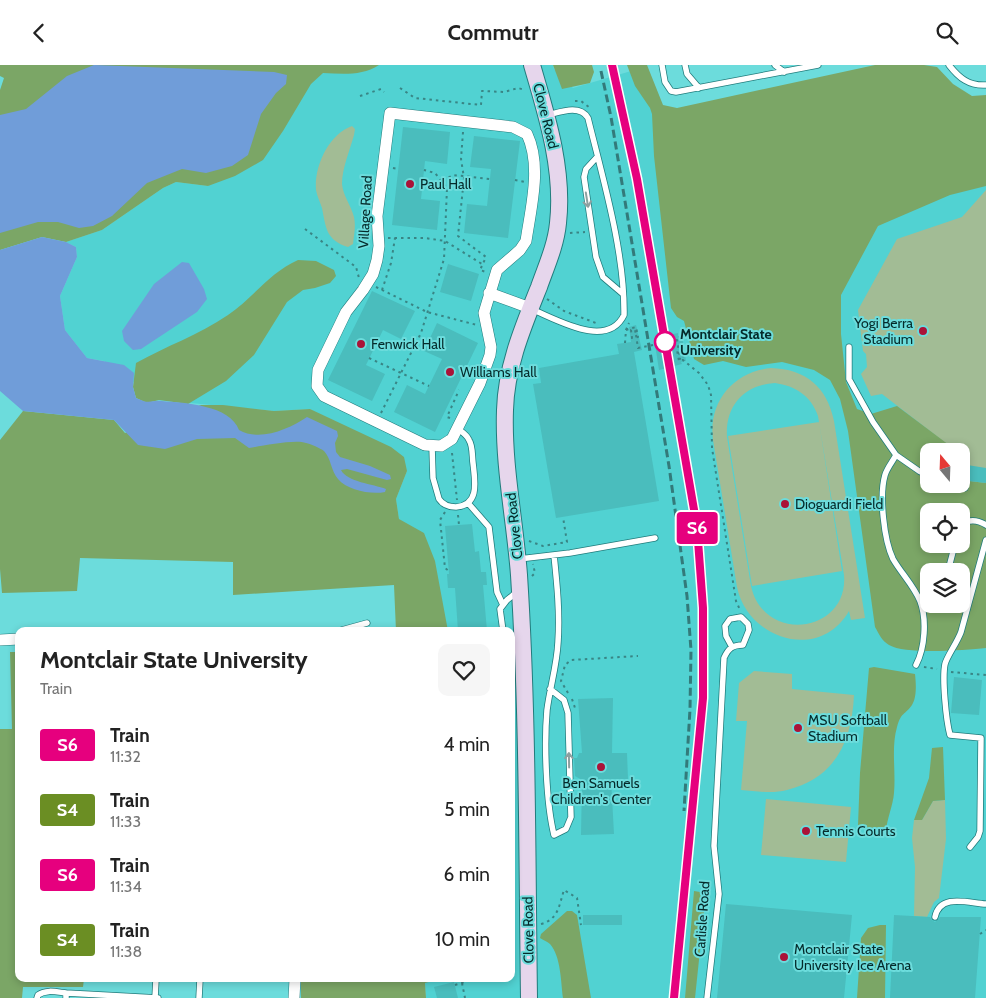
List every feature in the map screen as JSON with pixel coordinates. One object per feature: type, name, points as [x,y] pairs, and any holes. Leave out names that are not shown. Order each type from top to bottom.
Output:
[{"type":"street","name":"Clove Road","points":[[530,998],[519,590],[504,411],[508,378],[539,304],[558,224],[557,167],[546,115],[532,65]]},
{"type":"street","name":"Village Road","points":[[432,446],[324,396],[319,392],[316,379],[318,370],[346,312],[367,283],[377,260],[379,246],[377,216],[390,113],[513,127],[527,134],[534,156],[535,170],[526,241],[520,250],[500,265],[494,279],[484,313],[491,347],[490,355],[480,383],[456,425],[449,442]]},
{"type":"street","points":[[489,293],[539,304]]},
{"type":"street","points":[[432,446],[442,446],[449,442]]},
{"type":"street","points":[[0,640],[15,639]]},
{"type":"street","points":[[294,998],[295,982]]},
{"type":"lane","points":[[662,65],[665,81],[671,91],[698,88],[818,65]]},
{"type":"lane","points":[[686,65],[687,74],[698,88]]},
{"type":"lane","points":[[775,65],[784,72]]},
{"type":"lane","points":[[949,65],[958,76],[974,85],[986,85]]},
{"type":"lane","points":[[539,304],[580,328],[602,333],[613,329],[621,323],[624,315],[623,294],[604,179],[586,114],[578,110],[571,110],[546,115]]},
{"type":"lane","points":[[597,157],[586,169],[584,177],[596,257],[604,277],[623,294]]},
{"type":"lane","points":[[849,347],[849,379],[873,422],[896,455],[920,472]]},
{"type":"lane","points":[[456,425],[471,443],[475,492],[470,505]]},
{"type":"lane","points":[[432,446],[433,478],[439,499],[449,507],[470,505]]},
{"type":"lane","points":[[896,455],[885,475],[883,499],[885,525],[892,557],[922,607],[923,640],[921,655],[916,665]]},
{"type":"lane","points":[[470,505],[489,527],[497,592],[503,605]]},
{"type":"lane","points":[[970,521],[978,521],[986,525]]},
{"type":"lane","points":[[517,559],[554,555],[655,538]]},
{"type":"lane","points":[[970,596],[986,540]]},
{"type":"lane","points":[[550,689],[564,700],[567,706],[569,742],[570,825],[554,835],[549,809],[546,733],[550,689],[558,642],[558,591],[554,555]]},
{"type":"lane","points":[[502,627],[500,614],[503,605],[519,590]]},
{"type":"lane","points":[[965,613],[957,643],[945,662],[944,679],[950,735],[982,738],[980,831],[970,847]]},
{"type":"lane","points":[[741,617],[748,624],[749,630],[743,645],[732,647],[726,636],[725,626],[730,619],[741,617]]},
{"type":"lane","points":[[352,627],[367,623]]},
{"type":"lane","name":"Carlisle Road","points":[[708,998],[719,894],[714,847],[724,658],[732,647]]},
{"type":"lane","points":[[936,917],[939,907],[948,902],[986,904]]},
{"type":"lane","points":[[37,998],[42,992],[66,995],[156,998],[156,982]]},
{"type":"lane","points":[[198,998],[200,982]]},
{"type":"path","points":[[400,88],[415,98],[480,105],[482,91],[504,92],[518,88],[526,92]]},
{"type":"path","points":[[360,96],[378,89],[382,89],[384,92]]},
{"type":"path","points":[[463,129],[461,159],[464,175],[458,236],[486,257],[480,270],[488,272],[486,277],[494,279]]},
{"type":"path","points":[[391,168],[399,169]]},
{"type":"path","points":[[377,422],[420,333],[444,259],[448,193],[443,181],[433,171],[424,169]]},
{"type":"path","points":[[443,181],[453,175],[490,179]]},
{"type":"path","points":[[305,229],[356,267],[359,277],[367,283],[427,312],[486,327]]},
{"type":"path","points":[[566,234],[585,232]]},
{"type":"path","points":[[386,238],[426,238],[445,241],[482,264]]},
{"type":"path","points":[[382,290],[392,263],[395,238]]},
{"type":"path","points":[[539,304],[599,324]]},
{"type":"path","points":[[626,329],[636,327],[638,337],[632,337],[632,330],[635,330],[636,335],[638,348],[676,341],[679,352],[679,359],[684,358],[681,350],[677,350],[679,361],[683,360],[700,373],[708,385],[711,395],[712,448],[736,601],[741,617]]},
{"type":"path","points":[[369,358],[429,386]]},
{"type":"path","points":[[456,425],[447,417],[460,390]]},
{"type":"path","points":[[450,401],[454,402]]},
{"type":"path","points":[[449,442],[457,507]]},
{"type":"path","points":[[449,571],[445,568],[440,521],[444,512],[465,513],[470,505]]},
{"type":"path","points":[[458,514],[459,525]]},
{"type":"path","points":[[527,539],[543,546],[567,542],[564,517]]},
{"type":"path","points":[[577,716],[575,703],[561,681],[568,663],[577,659],[638,656]]},
{"type":"path","points":[[544,924],[552,920],[558,913],[564,890],[577,898],[581,925]]},
{"type":"path","points":[[980,934],[986,930]]},
{"type":"path","points":[[455,985],[465,982]]},
{"type":"path","points":[[462,983],[464,998]]},
{"type":"shaded area","points":[[94,65],[274,72],[287,75],[286,84],[276,93],[261,114],[248,155],[232,166],[206,173],[182,169],[147,183],[112,216],[93,226],[79,228],[58,222],[38,222],[0,233],[0,115],[26,109],[67,76]]},
{"type":"shaded area","name":"Montclair State University","points":[[307,65],[553,65],[554,69],[573,88],[638,69],[650,108],[986,172],[986,998],[426,998],[425,983],[429,982],[515,982],[515,627],[446,627],[399,519],[396,499],[407,471],[310,409],[274,411],[159,400],[104,361],[87,358],[65,330],[60,296],[77,257],[76,247],[66,242],[102,230],[163,188],[176,182],[208,186]]},
{"type":"shaded area","points":[[42,237],[66,242],[76,247],[77,257],[60,296],[65,330],[87,358],[124,365],[134,373],[133,387],[136,398],[147,402],[194,404],[217,410],[234,422],[239,430],[256,435],[283,430],[307,417],[337,431],[336,452],[340,457],[370,466],[390,475],[391,479],[387,480],[347,469],[341,470],[354,480],[386,489],[385,492],[366,492],[353,489],[342,483],[336,476],[324,451],[306,443],[287,442],[249,448],[235,438],[197,439],[165,449],[138,445],[114,420],[23,411],[0,391],[0,250]]},
{"type":"shaded area","points":[[182,262],[189,263],[204,289],[207,299],[197,312],[141,349],[133,350],[124,341],[122,331],[154,284]]},
{"type":"green space","points":[[0,65],[379,65],[359,73],[323,73],[311,84],[263,160],[235,176],[208,186],[176,182],[163,188],[102,230],[66,242],[42,237],[0,250],[0,90],[4,78],[0,76]]},
{"type":"green space","points":[[553,65],[592,65],[594,72],[590,83],[562,89]]},
{"type":"green space","points":[[627,65],[647,65],[663,105],[677,108],[875,65],[924,65],[937,67],[953,84],[972,96],[986,95],[986,186],[950,195],[878,226],[841,295],[841,334],[846,382],[857,409],[871,414],[897,406],[946,443],[920,443],[920,493],[970,493],[970,481],[986,483],[986,648],[936,651],[908,650],[889,645],[879,635],[875,627],[848,431],[840,399],[830,380],[814,370],[782,362],[746,367],[723,361],[704,365],[694,359],[684,321],[677,317],[671,308],[650,108],[635,86]]},
{"type":"green space","points":[[352,126],[355,129],[354,135],[342,178],[344,193],[355,220],[353,244],[348,247],[335,241],[328,232],[316,192],[316,181],[320,161],[330,143],[336,136]]},
{"type":"green space","name":"Yogi Berra Stadium","points":[[986,190],[986,483],[970,481],[970,443],[946,443],[882,394],[871,396],[861,374],[867,367],[858,310],[897,239],[962,217]]},
{"type":"green space","points":[[298,260],[316,261],[334,270],[336,276],[330,283],[303,290],[287,302],[254,355],[226,381],[188,404],[159,400],[147,403],[136,398],[133,387],[136,363],[217,322],[237,308],[278,272]]},
{"type":"green space","points":[[771,368],[783,369],[804,376],[813,382],[826,399],[834,421],[865,618],[851,620],[849,611],[836,627],[821,636],[804,640],[786,638],[770,631],[755,620],[744,605],[737,587],[712,426],[719,402],[726,391],[745,376]],"holes":[[[775,383],[783,384],[802,393],[811,403],[818,416],[844,575],[842,595],[833,609],[820,620],[804,624],[787,624],[772,617],[759,605],[751,586],[727,437],[729,416],[739,399],[754,388]]]},
{"type":"green space","points":[[201,405],[223,405],[274,411],[310,409],[391,447],[404,457],[407,471],[396,499],[399,519],[424,533],[435,561],[447,627],[396,627],[394,585],[233,595],[233,562],[80,558],[77,591],[2,593],[0,569],[0,440],[23,411],[114,420],[125,433]]},
{"type":"green space","name":"Dioguardi Field","points":[[819,422],[842,571],[752,586],[728,436]]},
{"type":"green space","points":[[10,652],[15,652],[15,982],[84,982],[83,987],[23,987],[22,998],[0,998],[0,729],[12,729]]},
{"type":"green space","points":[[874,667],[915,674],[916,682],[914,702],[900,719],[895,735],[894,793],[886,831],[868,830],[858,825],[860,773],[869,668]]},
{"type":"green space","name":"MSU Softball Stadium","points":[[754,671],[792,674],[792,689],[854,695],[850,727],[838,755],[829,767],[804,784],[776,792],[741,790],[747,721],[736,721],[739,683]]},
{"type":"green space","points":[[943,747],[945,800],[933,801],[922,820],[914,820],[929,778],[932,748]]},
{"type":"green space","name":"Tennis Courts","points":[[766,799],[851,807],[846,862],[761,855]]},
{"type":"green space","points":[[945,800],[946,839],[939,898],[934,902],[927,917],[914,916],[915,867],[912,838],[914,820],[922,820],[933,801]]},
{"type":"green space","points":[[694,891],[706,893],[695,998],[685,998]]},
{"type":"green space","points":[[567,911],[572,911],[577,915],[591,998],[563,998],[560,970],[554,949],[540,938],[541,934]]},
{"type":"green space","points":[[886,925],[885,998],[857,998],[861,938],[868,928]]},
{"type":"green space","points":[[301,982],[429,982],[425,983],[426,998],[301,998]]},
{"type":"building","name":"Paul Hall","points":[[403,127],[450,132],[447,164],[425,161],[421,199],[440,201],[437,230],[392,225]]},
{"type":"building","points":[[474,136],[520,141],[508,238],[464,233],[467,204],[487,206],[491,169],[470,167]]},
{"type":"building","points":[[448,264],[479,274],[471,301],[440,292]]},
{"type":"building","name":"Fenwick Hall","points":[[372,291],[415,311],[401,339],[383,330],[366,365],[385,374],[372,401],[328,380]]},
{"type":"building","name":"Williams Hall","points":[[437,323],[478,343],[435,432],[394,412],[407,385],[425,394],[442,359],[424,351]]},
{"type":"building","points":[[636,325],[642,350],[634,352],[659,501],[556,518],[533,384],[541,383],[539,368],[619,354],[617,344],[631,342],[629,327]]},
{"type":"building","points":[[678,333],[678,336],[682,336],[686,361],[681,362],[682,364],[659,370],[654,338]]},
{"type":"building","points":[[970,465],[986,468],[986,483],[970,481]]},
{"type":"building","points":[[472,524],[475,552],[479,551],[481,572],[486,572],[487,585],[483,585],[487,627],[458,627],[455,588],[448,588],[447,574],[449,574],[445,526]]},
{"type":"building","points":[[954,677],[982,680],[979,715],[951,713]]},
{"type":"building","name":"Ben Samuels Children's Center","points":[[613,698],[612,753],[627,753],[628,779],[611,779],[614,834],[581,835],[582,780],[575,776],[574,758],[577,758],[579,753],[582,753],[578,699]]},
{"type":"building","name":"Montclair State University Ice Arena","points":[[726,904],[852,915],[844,998],[717,998]]},
{"type":"building","points":[[583,915],[622,915],[622,925],[583,925]]},
{"type":"building","points":[[894,915],[930,917],[935,922],[940,917],[981,917],[975,998],[890,998]]},
{"type":"building","points":[[454,982],[458,998],[437,998],[434,987]]},
{"type":"railway","points":[[612,65],[637,179],[697,527],[703,608],[703,698],[674,998]]},
{"type":"railway","points":[[601,71],[611,117],[669,466],[687,596],[691,650],[690,709],[684,811]]},
{"type":"train","name":"S6","points":[[612,65],[637,179],[697,527],[703,608],[703,698],[674,998]]},
{"type":"place","name":"Paul Hall","points":[[410,184]]},
{"type":"place","name":"Yogi Berra Stadium","points":[[923,331]]},
{"type":"place","name":"Montclair State University","points":[[665,342]]},
{"type":"place","name":"Fenwick Hall","points":[[361,344]]},
{"type":"place","name":"Williams Hall","points":[[450,372]]},
{"type":"place","name":"Dioguardi Field","points":[[785,504]]},
{"type":"place","name":"MSU Softball Stadium","points":[[798,728]]},
{"type":"place","name":"Ben Samuels Children's Center","points":[[601,767]]},
{"type":"place","name":"Tennis Courts","points":[[806,831]]},
{"type":"place","name":"Montclair State University Ice Arena","points":[[784,957]]}]
